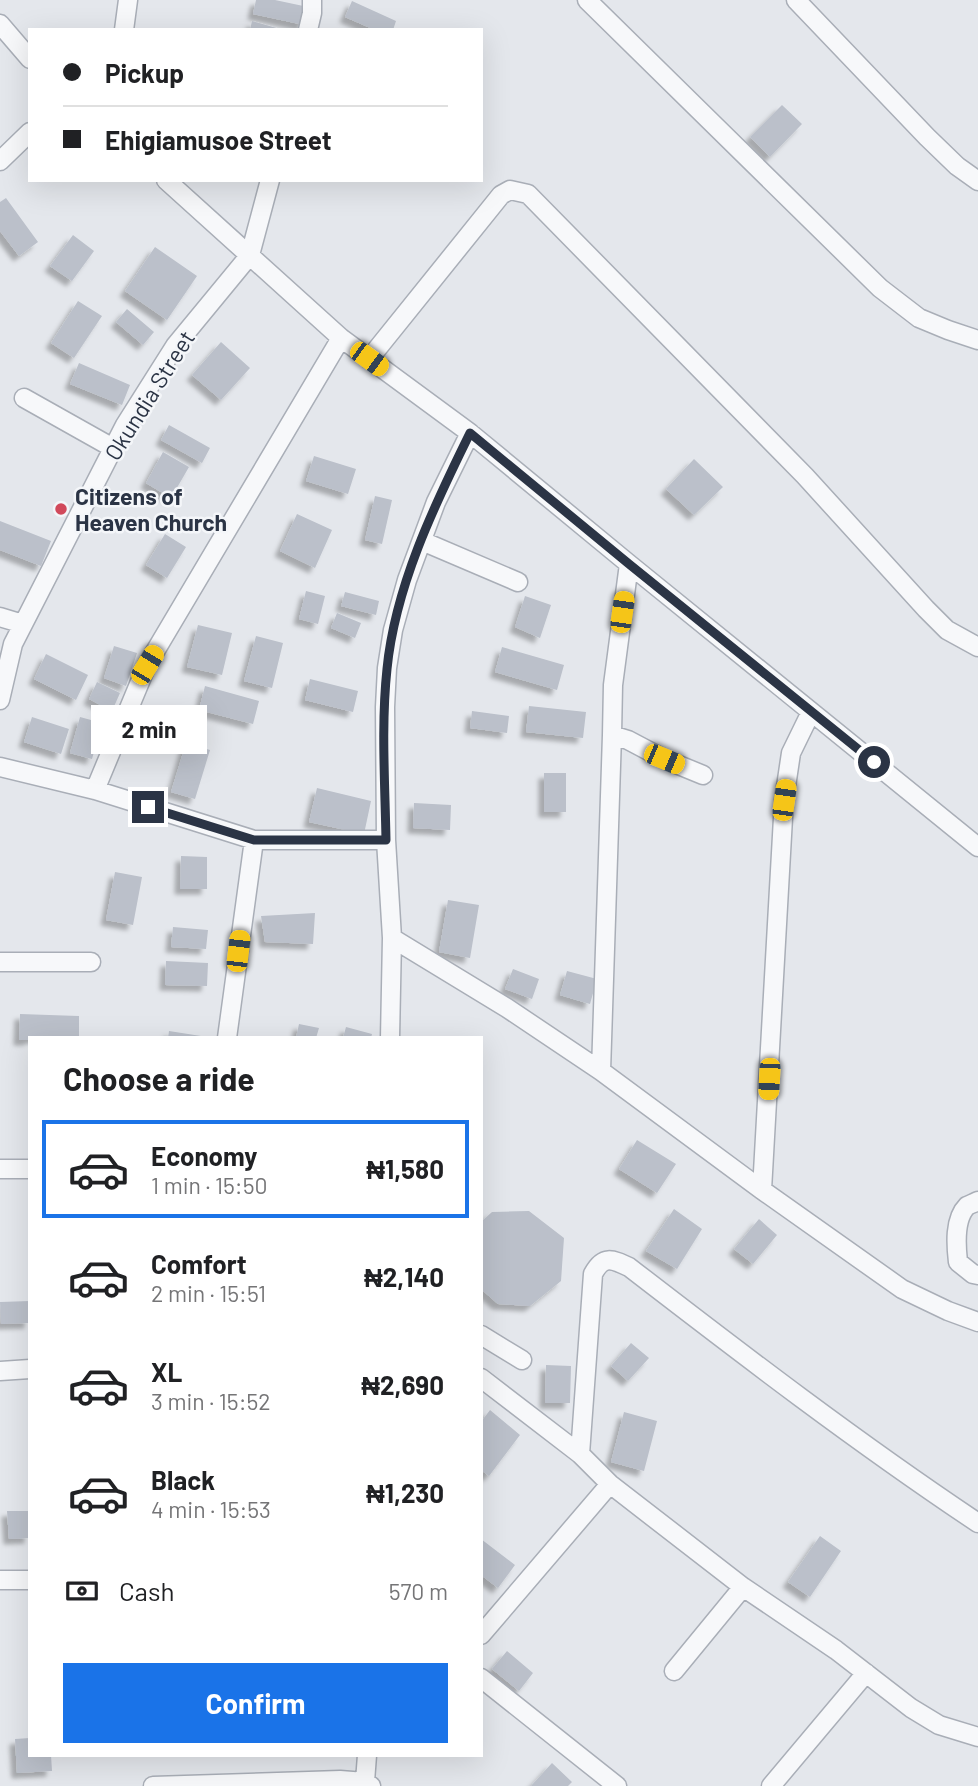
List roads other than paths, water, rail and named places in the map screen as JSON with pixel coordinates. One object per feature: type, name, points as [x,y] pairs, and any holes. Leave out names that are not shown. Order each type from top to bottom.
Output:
[{"type":"street","points":[[124,28],[128,0]]},
{"type":"street","points":[[309,28],[313,13],[312,0]]},
{"type":"street","points":[[587,0],[880,288],[919,318],[978,340]]},
{"type":"street","points":[[796,0],[927,137],[957,166],[978,181]]},
{"type":"street","points":[[0,24],[28,57]]},
{"type":"street","points":[[0,161],[28,134]]},
{"type":"street","points":[[168,182],[341,338],[470,433],[978,847]]},
{"type":"street","points":[[250,255],[269,182]]},
{"type":"street","points":[[369,359],[500,195],[510,190],[528,194],[805,476],[926,609],[947,630],[978,647]]},
{"type":"street","name":"Okundia Street","points":[[0,700],[13,644],[125,425],[175,346],[250,255]]},
{"type":"street","points":[[95,790],[147,665],[341,338]]},
{"type":"street","points":[[24,398],[113,448]]},
{"type":"street","points":[[390,1036],[391,938],[386,840],[387,668],[393,630],[407,580],[436,502],[470,433]]},
{"type":"street","points":[[422,541],[517,582]]},
{"type":"street","points":[[601,1071],[613,685],[629,564]]},
{"type":"street","points":[[0,617],[23,624]]},
{"type":"street","points":[[762,1190],[784,800],[791,752],[811,712]]},
{"type":"street","points":[[612,735],[703,775]]},
{"type":"street","points":[[0,767],[95,790],[254,840],[386,840]]},
{"type":"street","points":[[227,1036],[254,840]]},
{"type":"street","points":[[391,938],[507,1007],[601,1071],[902,1289],[978,1322]]},
{"type":"street","points":[[0,962],[91,962]]},
{"type":"street","points":[[0,1169],[28,1169]]},
{"type":"street","points":[[978,1201],[968,1205],[960,1219],[956,1243],[958,1262],[978,1275]]},
{"type":"street","points":[[580,1454],[593,1274],[598,1265],[613,1259],[629,1267],[750,1361],[978,1524]]},
{"type":"street","points":[[483,1336],[522,1360]]},
{"type":"street","points":[[0,1371],[28,1369]]},
{"type":"street","points":[[483,1380],[580,1454],[610,1484],[743,1587],[836,1650],[911,1708],[939,1725],[978,1737]]},
{"type":"street","points":[[483,1633],[610,1484]]},
{"type":"street","points":[[0,1580],[28,1580]]},
{"type":"street","points":[[674,1671],[743,1587]]},
{"type":"street","points":[[771,1786],[866,1673]]},
{"type":"street","points":[[483,1680],[617,1786]]},
{"type":"street","points":[[153,1786],[340,1780],[368,1784],[367,1757]]},
{"type":"place","name":"Citizens of Heaven Church","points":[[61,509]]}]
